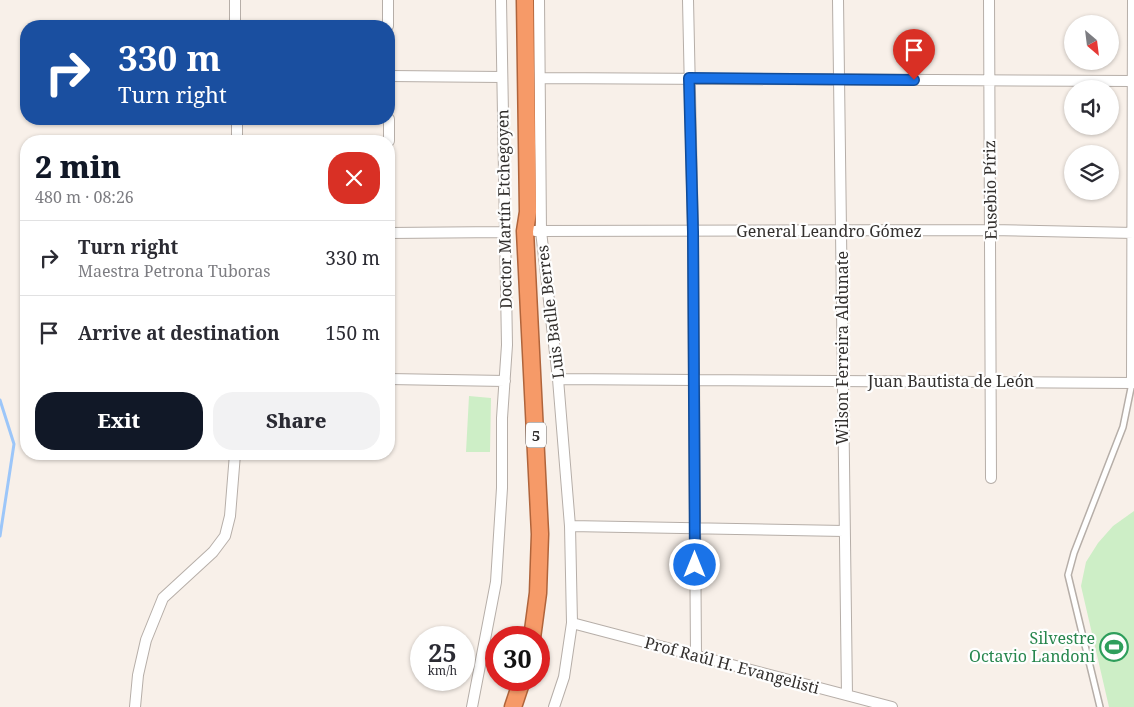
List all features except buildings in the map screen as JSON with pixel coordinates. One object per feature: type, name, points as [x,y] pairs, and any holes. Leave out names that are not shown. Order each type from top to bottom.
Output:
[{"type":"highway","name":"5","points":[[515,0],[518,212],[533,231]]},
{"type":"highway","name":"5","points":[[525,0],[528,212],[533,231],[540,534],[538,593],[534,626]]},
{"type":"highway","points":[[513,707],[518,691]]},
{"type":"street","points":[[235,0],[235,20]]},
{"type":"street","points":[[388,0],[388,20]]},
{"type":"street","name":"Doctor Martín Etchegoyen","points":[[472,707],[496,582],[502,488],[502,418],[507,345],[501,0]]},
{"type":"street","name":"Luis Batlle Berres","points":[[539,0],[540,78],[533,231],[558,379],[570,526],[572,623],[564,677],[554,707]]},
{"type":"street","points":[[688,0],[693,232],[696,655]]},
{"type":"street","name":"Wilson Ferreira Aldunate","points":[[838,0],[847,695]]},
{"type":"street","name":"Eusebio Píriz","points":[[989,0],[991,478]]},
{"type":"street","points":[[1133,0],[1133,383]]},
{"type":"street","points":[[395,76],[502,76]]},
{"type":"street","points":[[540,78],[839,78],[989,82],[1134,81]]},
{"type":"street","name":"General Leandro Gómez","points":[[533,231],[990,230],[1133,233]]},
{"type":"street","points":[[395,233],[505,232]]},
{"type":"street","points":[[395,379],[505,381]]},
{"type":"street","name":"Juan Bautista de León","points":[[558,379],[1133,383]]},
{"type":"street","points":[[135,707],[138,675],[146,640],[163,598],[214,552],[225,536],[230,516],[235,460]]},
{"type":"street","points":[[570,526],[844,531]]},
{"type":"street","name":"Prof Raúl H. Evangelisti","points":[[572,623],[892,707]]},
{"type":"lane","points":[[1100,707],[1068,575],[1074,553],[1123,427],[1133,383]]},
{"type":"green space","points":[[469,396],[491,398],[490,452],[466,452]]},
{"type":"green space","name":"Silvestre Octavio Landoni","points":[[1134,511],[1134,707],[1109,707],[1081,586],[1086,562],[1098,543],[1113,526]]},
{"type":"waterway","points":[[0,400],[14,444],[0,536]]},
{"type":"place","name":"Silvestre Octavio Landoni","points":[[1114,647]]},
{"type":"route","points":[[695,565],[693,232],[689,78],[914,80]]}]
